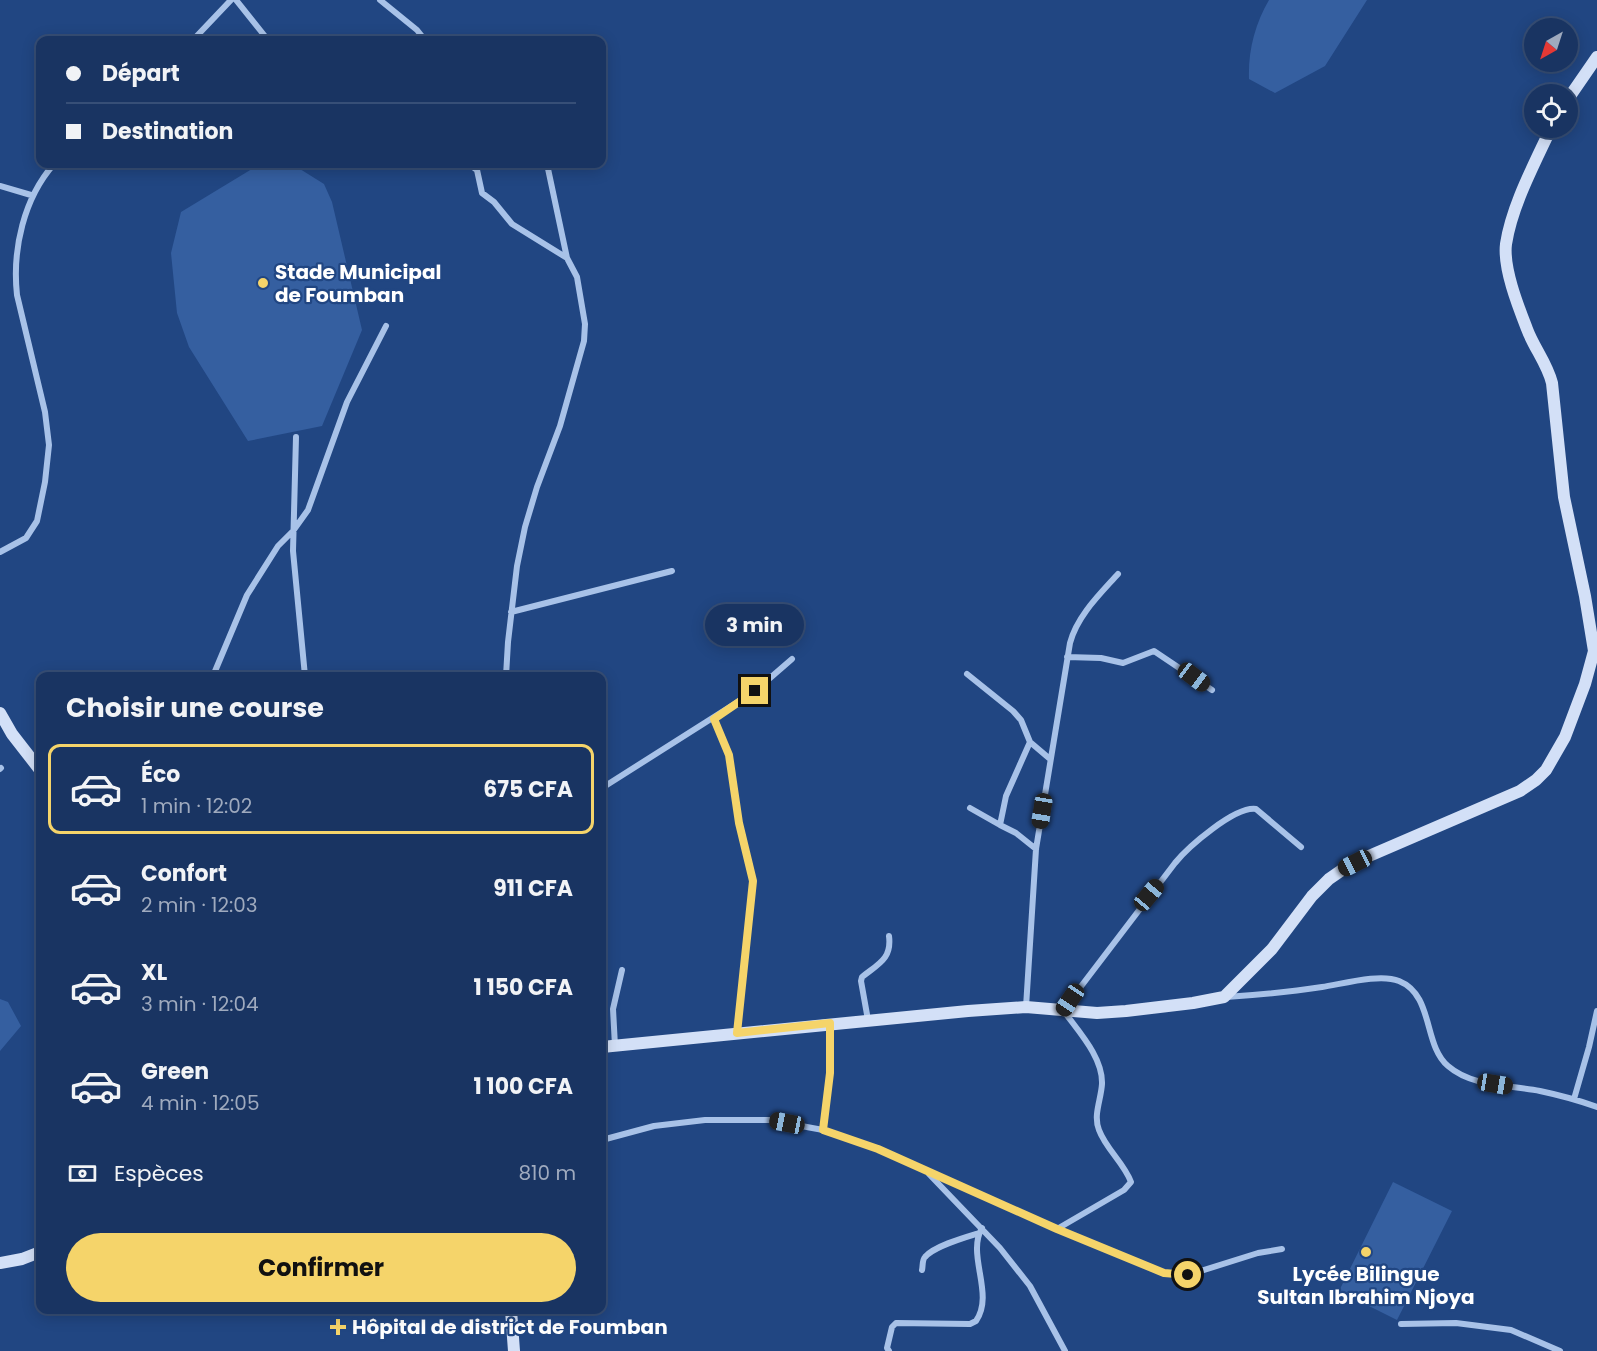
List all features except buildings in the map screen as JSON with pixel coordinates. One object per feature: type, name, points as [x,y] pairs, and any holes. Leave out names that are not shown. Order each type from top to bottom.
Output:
[{"type":"street","points":[[197,36],[231,0]]},
{"type":"street","points":[[236,0],[265,36]]},
{"type":"street","points":[[380,0],[422,36]]},
{"type":"street","points":[[1578,85],[1597,57]]},
{"type":"street","points":[[1224,997],[1278,943],[1312,896],[1341,870],[1520,791],[1536,780],[1546,770],[1555,755],[1577,710],[1594,651],[1592,631],[1564,497],[1552,383],[1548,367],[1533,343],[1522,316],[1506,253],[1506,245],[1521,197],[1547,138]]},
{"type":"street","points":[[0,552],[26,538],[31,532],[37,521],[45,482],[49,444],[45,412],[15,279],[21,232],[32,195],[42,177],[50,168]]},
{"type":"street","points":[[474,168],[477,170],[482,193],[494,202],[512,224],[567,258]]},
{"type":"street","points":[[506,672],[517,566],[525,527],[560,426],[584,341],[585,324],[578,277],[567,258],[548,168]]},
{"type":"street","points":[[0,186],[32,195]]},
{"type":"street","points":[[215,672],[247,595],[278,546],[293,531],[308,510],[347,402],[386,326]]},
{"type":"street","points":[[296,437],[293,531],[305,672]]},
{"type":"street","points":[[511,612],[672,571]]},
{"type":"street","points":[[1026,1007],[1036,849],[1067,657],[1072,635],[1083,616],[1118,574]]},
{"type":"street","points":[[1067,657],[1079,656],[1124,663],[1154,651],[1212,690]]},
{"type":"street","points":[[606,786],[714,719],[755,691],[792,659]]},
{"type":"street","points":[[967,674],[1017,715],[1026,729],[1030,742],[1050,759]]},
{"type":"street","points":[[0,713],[12,734],[36,765]]},
{"type":"street","points":[[714,719],[729,755],[739,823],[753,881],[737,1033]]},
{"type":"street","points":[[1000,825],[1006,796],[1030,742]]},
{"type":"street","points":[[970,808],[1016,833],[1036,849]]},
{"type":"street","points":[[1063,1010],[1181,855],[1205,834],[1251,808],[1256,809],[1301,847]]},
{"type":"street","points":[[868,1020],[861,981],[862,977],[888,954],[891,948],[889,936]]},
{"type":"street","points":[[615,1046],[613,1009],[622,970]]},
{"type":"street","points":[[606,1047],[830,1023],[1026,1007],[1097,1013],[1126,1011],[1378,979],[1399,981],[1416,994],[1435,1044],[1447,1066],[1482,1082],[1539,1090],[1597,1107]]},
{"type":"street","points":[[1057,1229],[1124,1190],[1131,1182],[1100,1133],[1096,1122],[1102,1086],[1098,1065],[1090,1047],[1063,1010]]},
{"type":"street","points":[[1574,1099],[1597,1011]]},
{"type":"street","points":[[823,1130],[830,1073],[830,1023]]},
{"type":"street","points":[[606,1139],[654,1126],[705,1120],[769,1120],[823,1130],[878,1149],[1057,1229],[1164,1273],[1180,1276],[1196,1273],[1258,1253],[1282,1249]]},
{"type":"street","points":[[927,1172],[980,1231],[1000,1248],[1030,1286],[1065,1351]]},
{"type":"street","points":[[922,1270],[923,1260],[931,1252],[980,1231]]},
{"type":"street","points":[[889,1351],[887,1348],[892,1328],[896,1323],[970,1324],[975,1321],[982,1309],[982,1284],[976,1248],[980,1231]]},
{"type":"street","points":[[0,1263],[36,1254]]},
{"type":"street","points":[[511,1314],[514,1351]]},
{"type":"street","points":[[1401,1324],[1456,1323],[1511,1330],[1560,1351]]},
{"type":"shaded area","points":[[1269,0],[1367,0],[1325,66],[1275,93],[1249,79],[1253,38]]},
{"type":"shaded area","name":"Stade Municipal de Foumban","points":[[253,168],[298,168],[324,184],[332,202],[362,330],[322,426],[248,441],[189,347],[177,313],[171,253],[181,212]]},
{"type":"shaded area","points":[[0,999],[8,1002],[21,1026],[0,1051]]},
{"type":"shaded area","points":[[1393,1182],[1452,1211],[1397,1320],[1339,1291]]},
{"type":"place","name":"Stade Municipal de Foumban","points":[[263,283]]},
{"type":"place","name":"Lycée Bilingue Sultan Ibrahim Njoya","points":[[1366,1252]]},
{"type":"place","name":"Hôpital de district de Foumban","points":[[338,1327]]},
{"type":"route","points":[[755,691],[714,719],[729,755],[739,823],[753,881],[737,1033],[830,1023],[830,1073],[823,1130],[878,1149],[1057,1229],[1164,1273],[1188,1275]]}]
